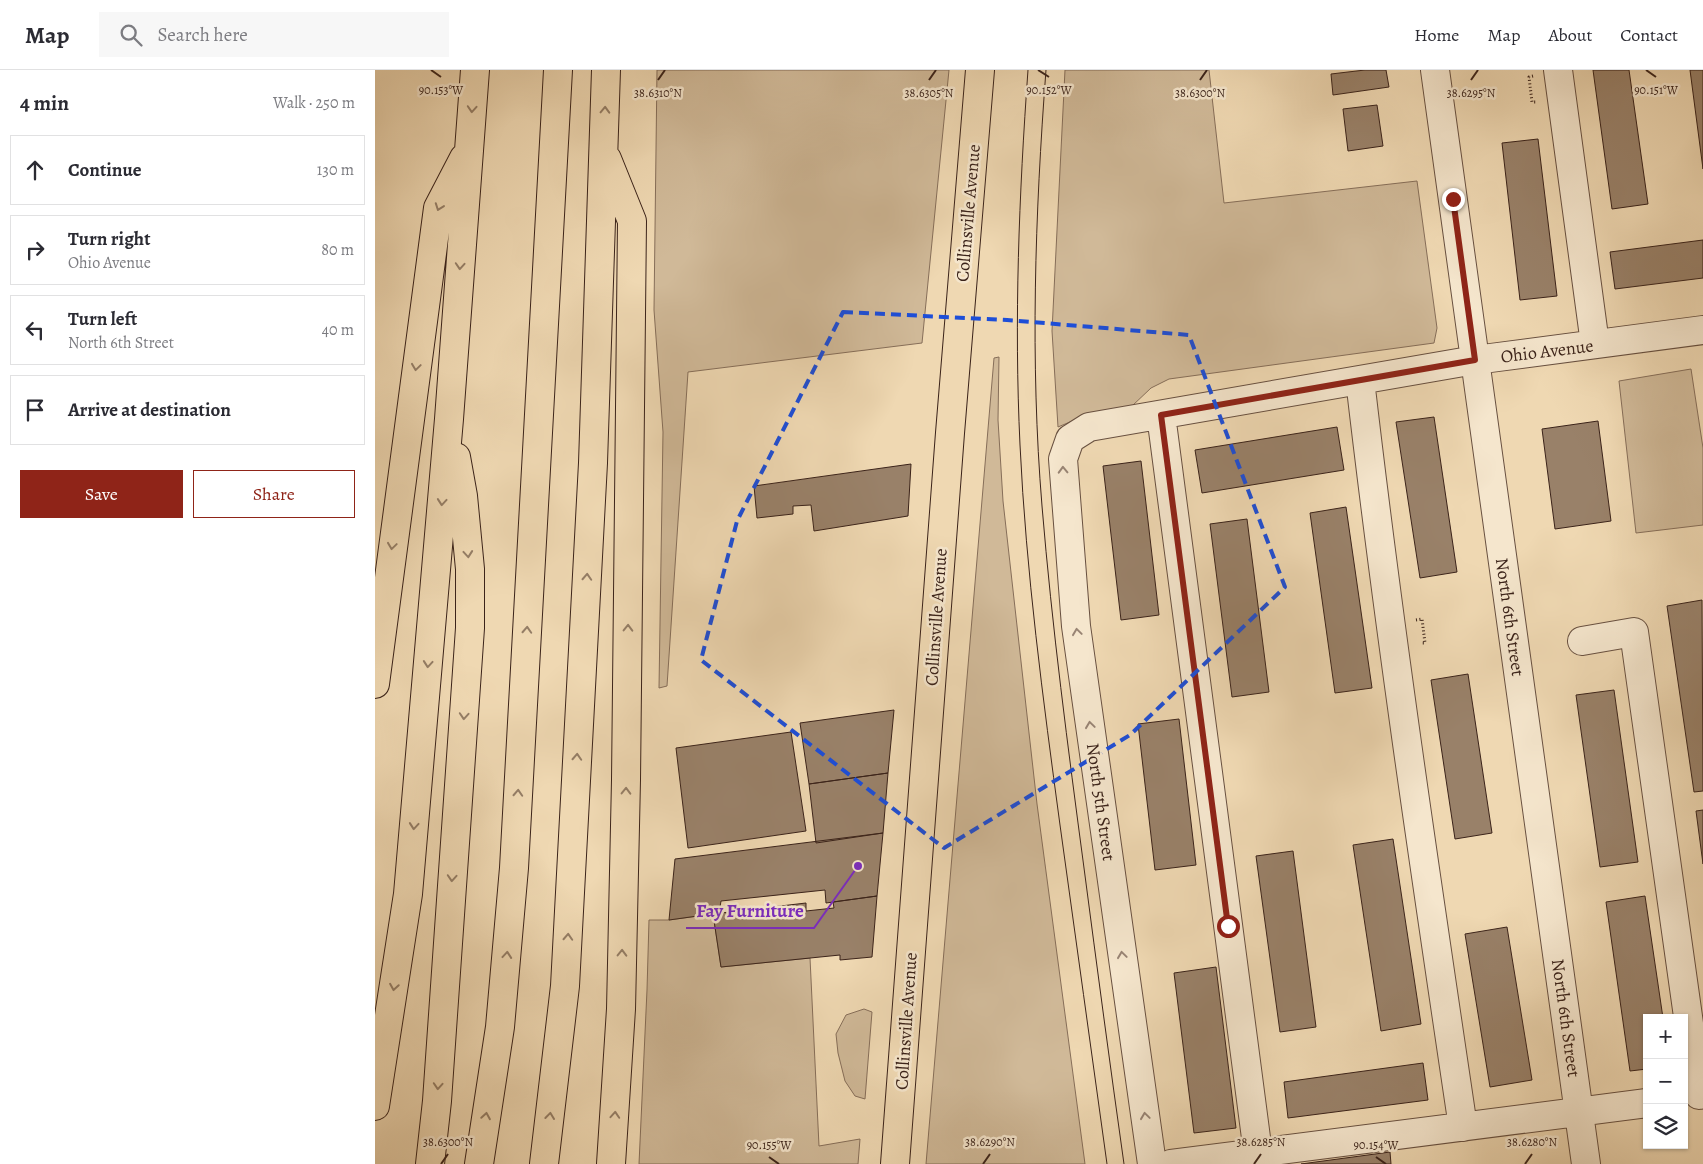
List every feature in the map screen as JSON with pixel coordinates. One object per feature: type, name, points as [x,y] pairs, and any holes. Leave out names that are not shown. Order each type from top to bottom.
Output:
[{"type":"main road","points":[[375,1106],[408,894],[449,419],[475,70]]},
{"type":"main road","points":[[479,1164],[501,1027],[514,868],[558,70]]},
{"type":"main road","points":[[544,1164],[565,986],[593,463],[606,70]]},
{"type":"main road","name":"Collinsville Avenue","points":[[895,1164],[950,433],[980,70]]},
{"type":"main road","points":[[375,684],[438,208],[469,148]]},
{"type":"main road","points":[[603,151],[632,221],[622,969],[611,1164]]},
{"type":"main road","points":[[430,1164],[437,1101],[470,628],[470,569],[463,496],[449,419]]},
{"type":"street","name":"North 6th Street","points":[[1435,70],[1585,1164]]},
{"type":"street","points":[[1558,70],[1595,344]]},
{"type":"street","name":"Ohio Avenue","points":[[1070,439],[1089,427],[1475,360],[1703,330]]},
{"type":"street","points":[[1359,380],[1405,738],[1463,1127]]},
{"type":"street","points":[[1161,415],[1258,1153]]},
{"type":"street","name":"North 5th Street","points":[[1070,439],[1063,459],[1063,474],[1076,626],[1152,1164]]},
{"type":"street","points":[[1582,641],[1634,632],[1695,1095]]},
{"type":"street","points":[[1171,1164],[1643,1103]]},
{"type":"highlighted area","points":[[843,312],[1007,320],[1189,335],[1285,587],[1130,735],[944,848],[701,660],[737,521]]},
{"type":"shaded area","points":[[657,70],[949,70],[922,343],[688,372],[667,686],[659,688],[663,432],[654,310]]},
{"type":"shaded area","points":[[1065,70],[1209,70],[1224,203],[1417,181],[1437,328],[1434,343],[1169,379],[1151,388],[1132,406],[1089,414],[1058,427],[1052,331]]},
{"type":"shaded area","points":[[999,357],[998,420],[1003,501],[1037,804],[1085,1164],[926,1164],[994,358]]},
{"type":"shaded area","points":[[1691,369],[1703,448],[1703,525],[1636,533],[1619,381]]},
{"type":"shaded area","points":[[713,914],[721,967],[810,958],[819,1146],[860,1139],[858,1164],[639,1164],[649,920],[669,920]]},
{"type":"shaded area","points":[[864,1009],[872,1012],[865,1099],[855,1096],[845,1081],[838,1053],[836,1034],[846,1015]]},
{"type":"building","points":[[1365,70],[1386,70],[1389,87],[1333,95],[1331,74]]},
{"type":"building","points":[[1593,70],[1629,70],[1648,204],[1612,209]]},
{"type":"building","points":[[1690,70],[1703,70],[1703,169]]},
{"type":"building","points":[[1377,105],[1383,146],[1348,151],[1343,109]]},
{"type":"building","points":[[1538,139],[1557,296],[1520,300],[1502,143]]},
{"type":"building","points":[[1703,240],[1703,278],[1615,289],[1610,252]]},
{"type":"building","points":[[1434,417],[1457,572],[1420,578],[1396,422]]},
{"type":"building","points":[[1598,421],[1611,521],[1555,529],[1542,429]]},
{"type":"building","points":[[1337,427],[1344,470],[1202,493],[1195,450]]},
{"type":"building","points":[[1141,461],[1159,615],[1121,620],[1103,466]]},
{"type":"building","points":[[911,464],[908,516],[814,531],[811,505],[793,506],[793,514],[757,518],[754,486]]},
{"type":"building","points":[[1346,507],[1372,688],[1335,693],[1310,513]]},
{"type":"building","points":[[1247,519],[1269,692],[1232,697],[1210,524]]},
{"type":"building","points":[[1702,600],[1703,791],[1694,792],[1667,606]]},
{"type":"building","points":[[1468,674],[1492,833],[1455,839],[1431,680]]},
{"type":"building","points":[[1614,690],[1638,862],[1600,867],[1576,695]]},
{"type":"building","points":[[894,710],[888,773],[809,784],[800,723]]},
{"type":"building","points":[[1179,719],[1196,865],[1155,870],[1138,724]]},
{"type":"building","points":[[791,732],[806,831],[688,848],[676,748]]},
{"type":"building","points":[[888,773],[883,833],[816,843],[809,784]]},
{"type":"building","points":[[1703,810],[1703,864],[1696,811]]},
{"type":"building","points":[[883,833],[877,896],[826,903],[825,890],[721,901],[719,913],[669,920],[675,859]]},
{"type":"building","points":[[1393,839],[1421,1024],[1381,1031],[1353,845]]},
{"type":"building","points":[[1293,851],[1316,1027],[1280,1032],[1256,856]]},
{"type":"building","points":[[877,896],[872,957],[840,960],[840,955],[721,967],[713,914],[806,903],[806,911],[834,908],[833,902]]},
{"type":"building","points":[[1645,896],[1662,1014],[1643,1014],[1643,1069],[1630,1071],[1606,902]]},
{"type":"building","points":[[1507,927],[1532,1080],[1490,1087],[1465,934]]},
{"type":"building","points":[[1216,967],[1236,1128],[1194,1133],[1174,973]]},
{"type":"building","points":[[1423,1063],[1428,1100],[1288,1118],[1284,1082]]},
{"type":"building","points":[[1390,1152],[1391,1164],[1301,1164]]},
{"type":"tram line","points":[[1028,70],[1020,211],[1017,351],[1026,540],[1041,683],[1107,1164]]},
{"type":"tram line","points":[[1046,70],[1035,288],[1038,452],[1066,733],[1124,1164]]},
{"type":"place","name":"Fay Furniture","points":[[858,866]]},
{"type":"route","points":[[1228,926],[1161,415],[1475,360],[1453,199]]}]
